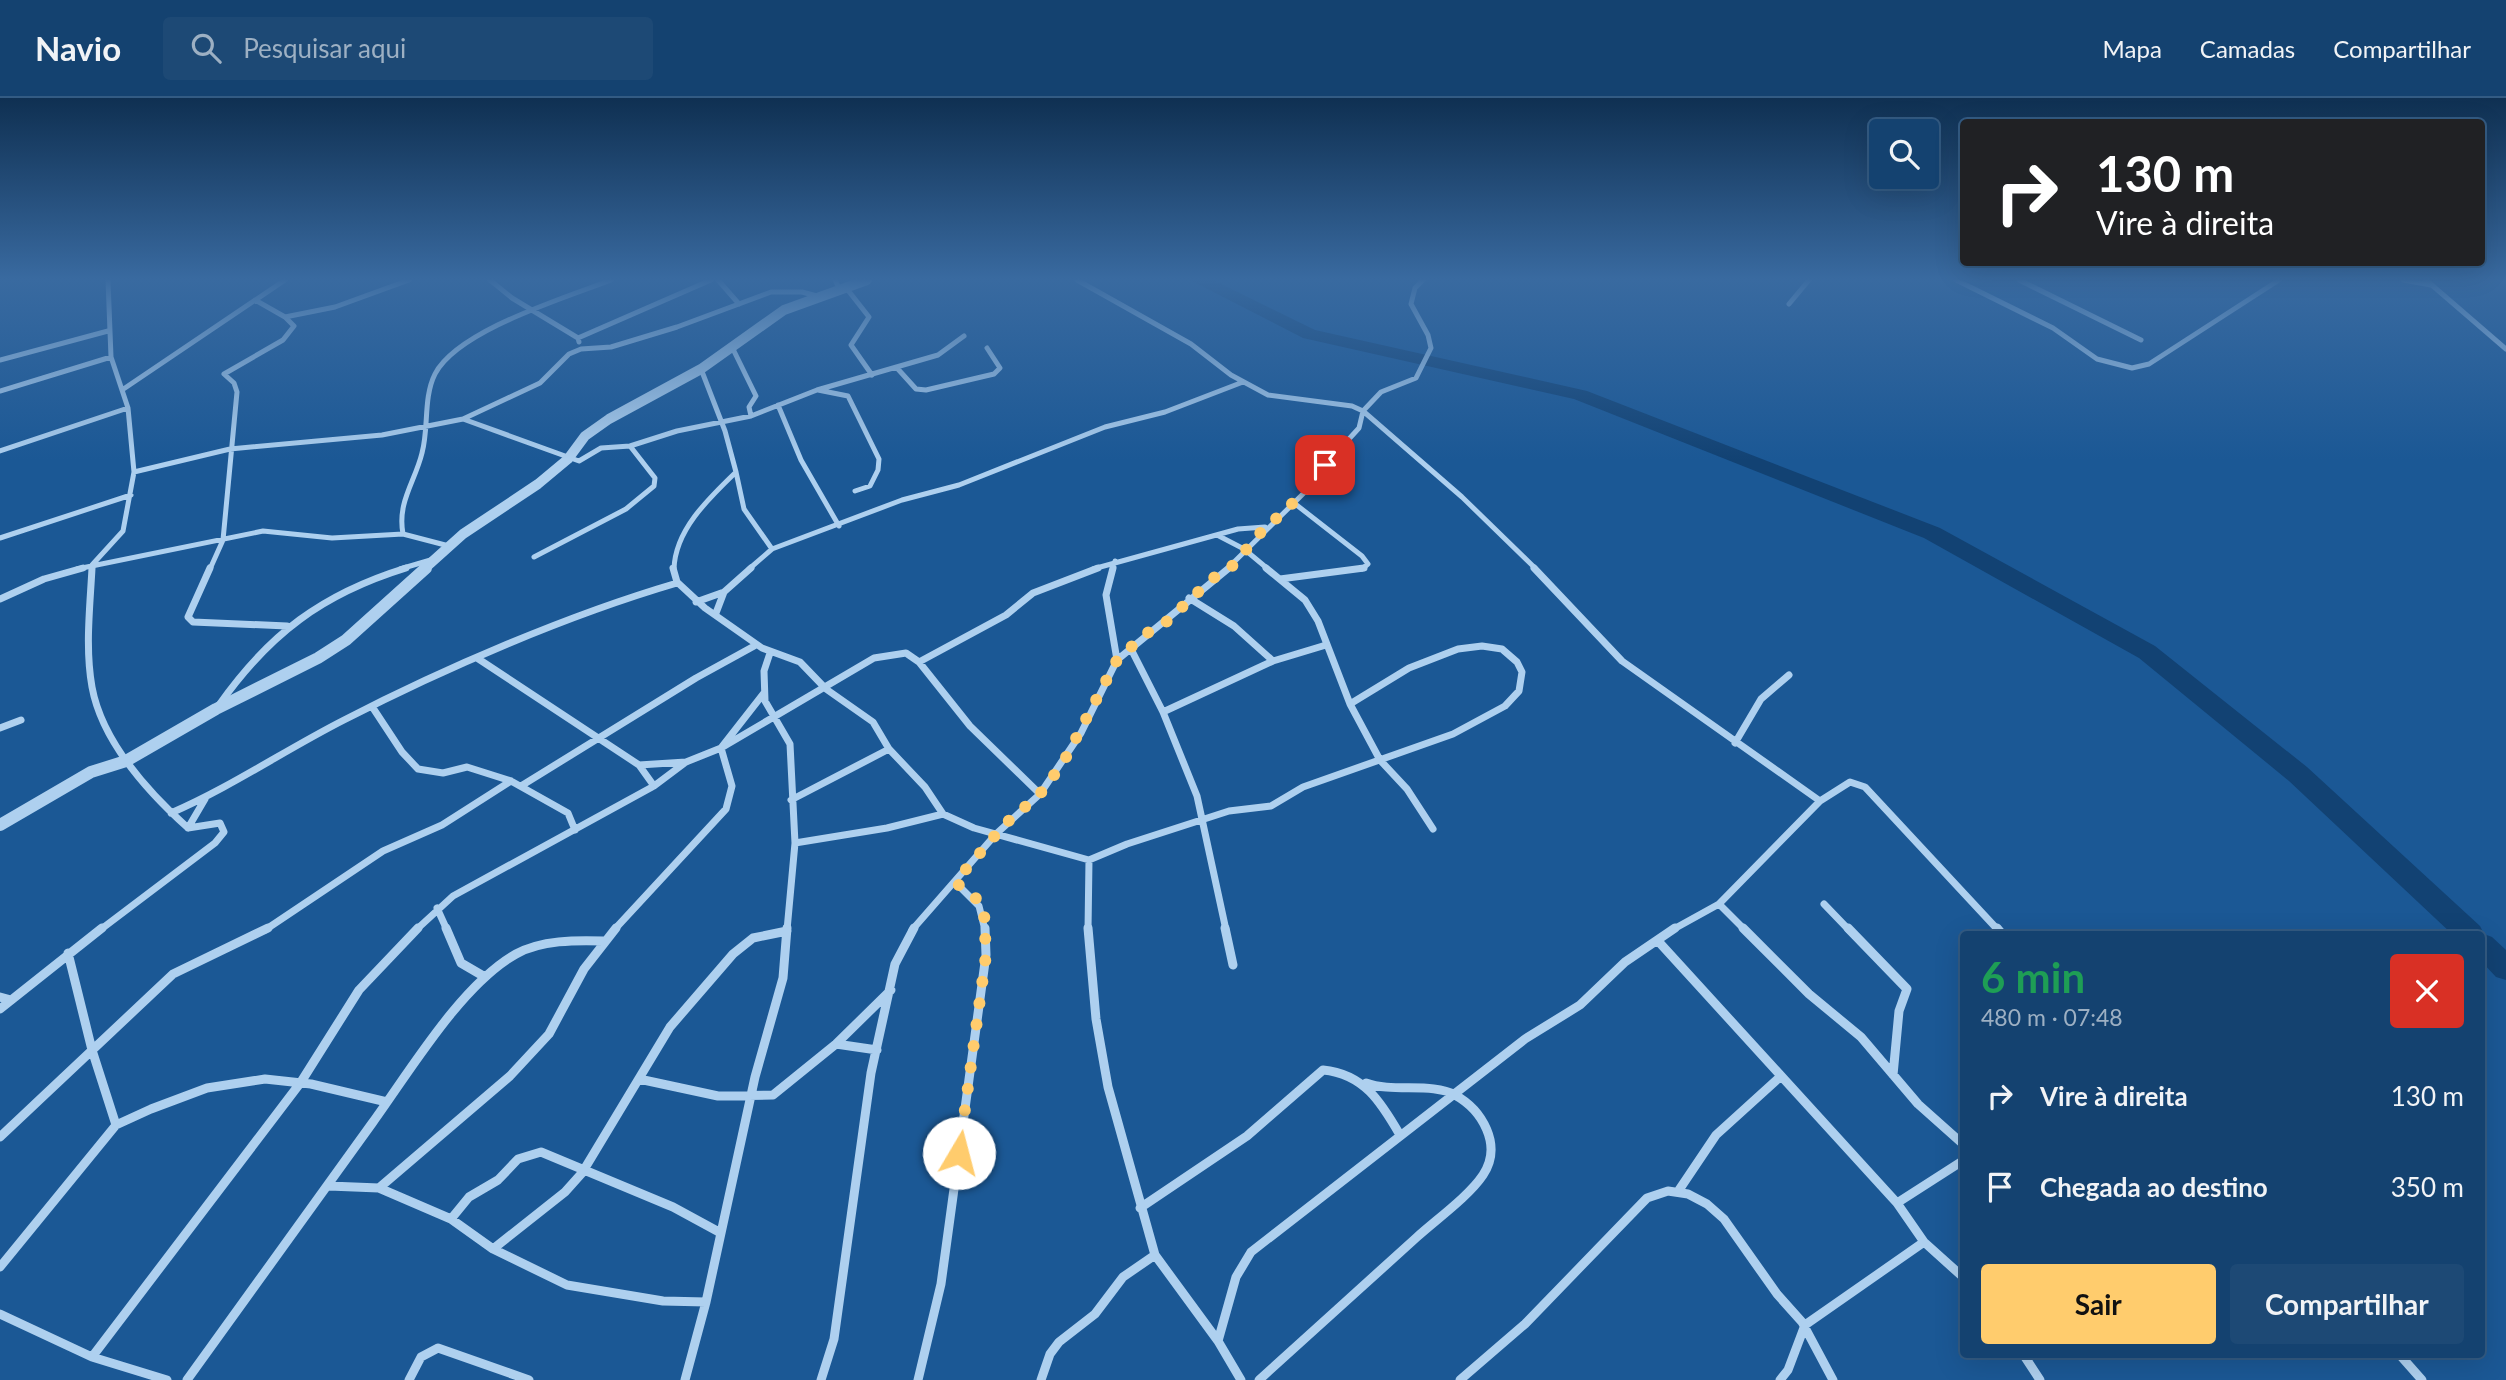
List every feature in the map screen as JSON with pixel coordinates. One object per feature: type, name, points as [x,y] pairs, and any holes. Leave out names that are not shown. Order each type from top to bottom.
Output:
[{"type":"street","points":[[0,360],[75,340]]},
{"type":"street","points":[[0,1009],[68,953],[215,843],[224,832],[220,823],[188,828],[170,813],[126,761],[100,715],[92,687],[88,638],[92,565],[123,531],[134,472],[128,408],[111,357],[109,340]]},
{"type":"street","points":[[122,390],[196,340]]},
{"type":"street","points":[[283,340],[224,374],[234,383],[237,392],[223,540],[188,617],[193,622],[201,623],[288,626]]},
{"type":"street","points":[[403,534],[399,506],[412,484],[422,456],[435,375],[442,363],[470,340]]},
{"type":"street","points":[[578,340],[581,349]]},
{"type":"street","points":[[134,472],[230,449],[425,428],[463,419],[540,383],[569,354],[581,349],[611,347],[632,340]]},
{"type":"street","points":[[0,825],[91,772],[126,761],[216,709],[299,668],[346,640],[449,546],[568,459],[585,436],[609,419],[701,369],[741,340]]},
{"type":"street","points":[[854,340],[851,345],[872,375]]},
{"type":"street","points":[[463,419],[579,461],[601,448],[629,446],[677,431],[751,415],[817,390],[944,352],[959,340]]},
{"type":"street","points":[[1184,340],[1243,382],[1273,396],[1352,406],[1363,411],[1441,475],[1481,513],[1598,641],[1659,690],[1820,801]]},
{"type":"street","points":[[821,1380],[835,1339],[877,1050],[895,964],[908,935],[996,834],[1040,794],[1081,733],[1117,660],[1130,647],[1166,622],[1189,598],[1235,564],[1244,549],[1294,503],[1360,428],[1363,411],[1381,392],[1416,378],[1430,352],[1429,340]]},
{"type":"street","points":[[2069,340],[2096,359],[2132,368],[2149,364],[2186,340]]},
{"type":"street","points":[[732,347],[756,396],[749,407],[751,415]]},
{"type":"street","points":[[897,368],[916,389],[926,390],[998,371],[998,361],[986,348]]},
{"type":"street","points":[[0,391],[111,357]]},
{"type":"street","points":[[701,369],[722,423],[744,509],[772,549]]},
{"type":"street","points":[[853,379],[848,396],[879,463],[870,486],[855,491]]},
{"type":"street","points":[[696,602],[724,592],[772,549],[839,526],[902,500],[959,485],[1105,427],[1165,412],[1243,382]]},
{"type":"street","points":[[817,390],[848,396]]},
{"type":"street","points":[[778,405],[802,460],[839,526]]},
{"type":"street","points":[[0,451],[43,434],[128,408]]},
{"type":"street","points":[[534,557],[626,509],[654,486],[655,478],[629,446]]},
{"type":"street","points":[[736,472],[703,503],[686,532],[673,565],[677,583],[696,602],[716,613],[756,645],[770,653],[800,662],[823,687],[871,720],[882,731],[889,749],[922,783],[943,814]]},
{"type":"street","points":[[0,538],[131,495]]},
{"type":"street","points":[[1280,579],[1361,570],[1368,564],[1362,556],[1294,503]]},
{"type":"street","points":[[919,662],[1006,615],[1033,593],[1115,561],[1216,535],[1265,527]]},
{"type":"street","points":[[0,598],[44,579],[92,565],[263,531],[332,538],[403,534],[449,546]]},
{"type":"street","points":[[1216,535],[1244,549],[1305,600],[1318,621],[1350,704],[1380,760],[1407,789],[1433,830]]},
{"type":"street","points":[[216,709],[241,670],[288,626],[338,594],[373,577],[435,558]]},
{"type":"street","points":[[1115,561],[1106,596],[1117,660]]},
{"type":"street","points":[[170,813],[206,798],[281,753],[477,658],[643,593],[677,583]]},
{"type":"street","points":[[716,613],[724,592]]},
{"type":"street","points":[[1189,598],[1234,626],[1273,661]]},
{"type":"street","points":[[521,786],[675,689],[756,645]]},
{"type":"street","points":[[1163,712],[1273,661],[1326,645]]},
{"type":"street","points":[[795,843],[887,828],[921,817],[943,814],[996,834],[1088,860],[1130,842],[1236,810],[1272,806],[1300,788],[1408,753],[1451,734],[1510,702],[1522,685],[1520,666],[1512,654],[1501,648],[1490,645],[1462,648],[1405,668],[1350,704]]},
{"type":"street","points":[[1130,647],[1163,712],[1197,796],[1233,965]]},
{"type":"street","points":[[685,1380],[706,1302],[750,1098],[783,978],[795,843],[790,744],[773,718],[764,694],[764,671],[770,653]]},
{"type":"street","points":[[92,1357],[301,1082],[359,990],[437,908],[453,896],[654,786],[687,762],[721,748],[823,687],[889,653],[906,653],[919,662],[970,726],[1040,794]]},
{"type":"street","points":[[477,658],[639,765],[654,786]]},
{"type":"street","points":[[1735,743],[1761,699],[1789,675]]},
{"type":"street","points":[[721,748],[764,694]]},
{"type":"street","points":[[373,708],[402,752],[418,769],[443,773],[467,768],[511,781],[568,813],[575,830]]},
{"type":"street","points":[[0,728],[21,720]]},
{"type":"street","points":[[379,1188],[510,1076],[548,1034],[584,969],[604,941],[726,809],[732,798],[733,783],[721,748]]},
{"type":"street","points":[[791,800],[889,749]]},
{"type":"street","points":[[639,765],[687,762]]},
{"type":"street","points":[[0,1137],[186,965],[262,932],[383,851],[442,825],[511,781]]},
{"type":"street","points":[[1218,1341],[1236,1277],[1251,1252],[1525,1039],[1580,1005],[1625,962],[1719,904],[1820,801],[1850,782],[1865,787],[1999,931]]},
{"type":"street","points":[[188,828],[206,798]]},
{"type":"street","points":[[1088,860],[1086,908],[1096,1019],[1108,1087],[1140,1209],[1155,1255],[1218,1341],[1241,1380]]},
{"type":"street","points":[[918,1380],[941,1284],[986,955],[984,911],[978,900],[955,882]]},
{"type":"street","points":[[1719,904],[1810,994],[1861,1037],[1918,1104],[1960,1141]]},
{"type":"street","points":[[1824,904],[1907,989],[1899,1011],[1892,1075]]},
{"type":"street","points":[[437,908],[461,963],[485,977]]},
{"type":"street","points":[[493,1249],[565,1192],[585,1169],[670,1027],[733,954],[753,938],[788,931]]},
{"type":"street","points":[[187,1380],[387,1102],[456,1009],[485,977],[516,954],[535,946],[558,941],[604,941]]},
{"type":"street","points":[[1658,941],[1897,1203],[1924,1242],[1960,1274]]},
{"type":"street","points":[[68,953],[92,1050],[116,1125]]},
{"type":"street","points":[[639,1079],[718,1096],[750,1098],[781,1091],[836,1044],[891,989]]},
{"type":"street","points":[[0,997],[11,1000]]},
{"type":"street","points":[[836,1044],[877,1050]]},
{"type":"street","points":[[1140,1209],[1237,1143],[1323,1070],[1382,1089],[1422,1089],[1454,1094],[1487,1125],[1492,1136],[1483,1175],[1259,1380]]},
{"type":"street","points":[[1679,1189],[1716,1135],[1738,1112],[1781,1076]]},
{"type":"street","points":[[0,1267],[116,1125],[162,1104],[215,1086],[263,1079],[301,1082],[387,1102]]},
{"type":"street","points":[[1366,1083],[1380,1100],[1400,1135]]},
{"type":"street","points":[[451,1219],[470,1197],[498,1180],[526,1154],[541,1152],[673,1207],[719,1233]]},
{"type":"street","points":[[1897,1203],[1960,1163]]},
{"type":"street","points":[[329,1186],[379,1188],[451,1219],[493,1249],[567,1285],[663,1301],[706,1302]]},
{"type":"street","points":[[1460,1380],[1525,1324],[1647,1198],[1663,1189],[1679,1189],[1717,1212],[1756,1258],[1777,1293],[1805,1325],[1833,1380]]},
{"type":"street","points":[[1780,1380],[1788,1370],[1805,1325],[1924,1242]]},
{"type":"street","points":[[1041,1380],[1050,1354],[1059,1342],[1095,1314],[1123,1277],[1155,1255]]},
{"type":"street","points":[[0,1314],[92,1357],[167,1380]]},
{"type":"street","points":[[409,1380],[421,1357],[438,1348],[529,1380]]},
{"type":"street","points":[[2026,1358],[2040,1380]]},
{"type":"street","points":[[2403,1358],[2422,1380]]},
{"type":"waterway","points":[[1335,340],[1580,395],[1932,533],[2147,652],[2298,774],[2467,931]]},
{"type":"waterway","points":[[2485,948],[2506,968]]},
{"type":"route","points":[[959,1153],[986,955],[984,911],[978,900],[955,882],[1005,824],[1040,794],[1063,763],[1094,709],[1117,660],[1144,635],[1166,622],[1212,579],[1235,564],[1244,549],[1265,527],[1310,487],[1325,465]]}]
